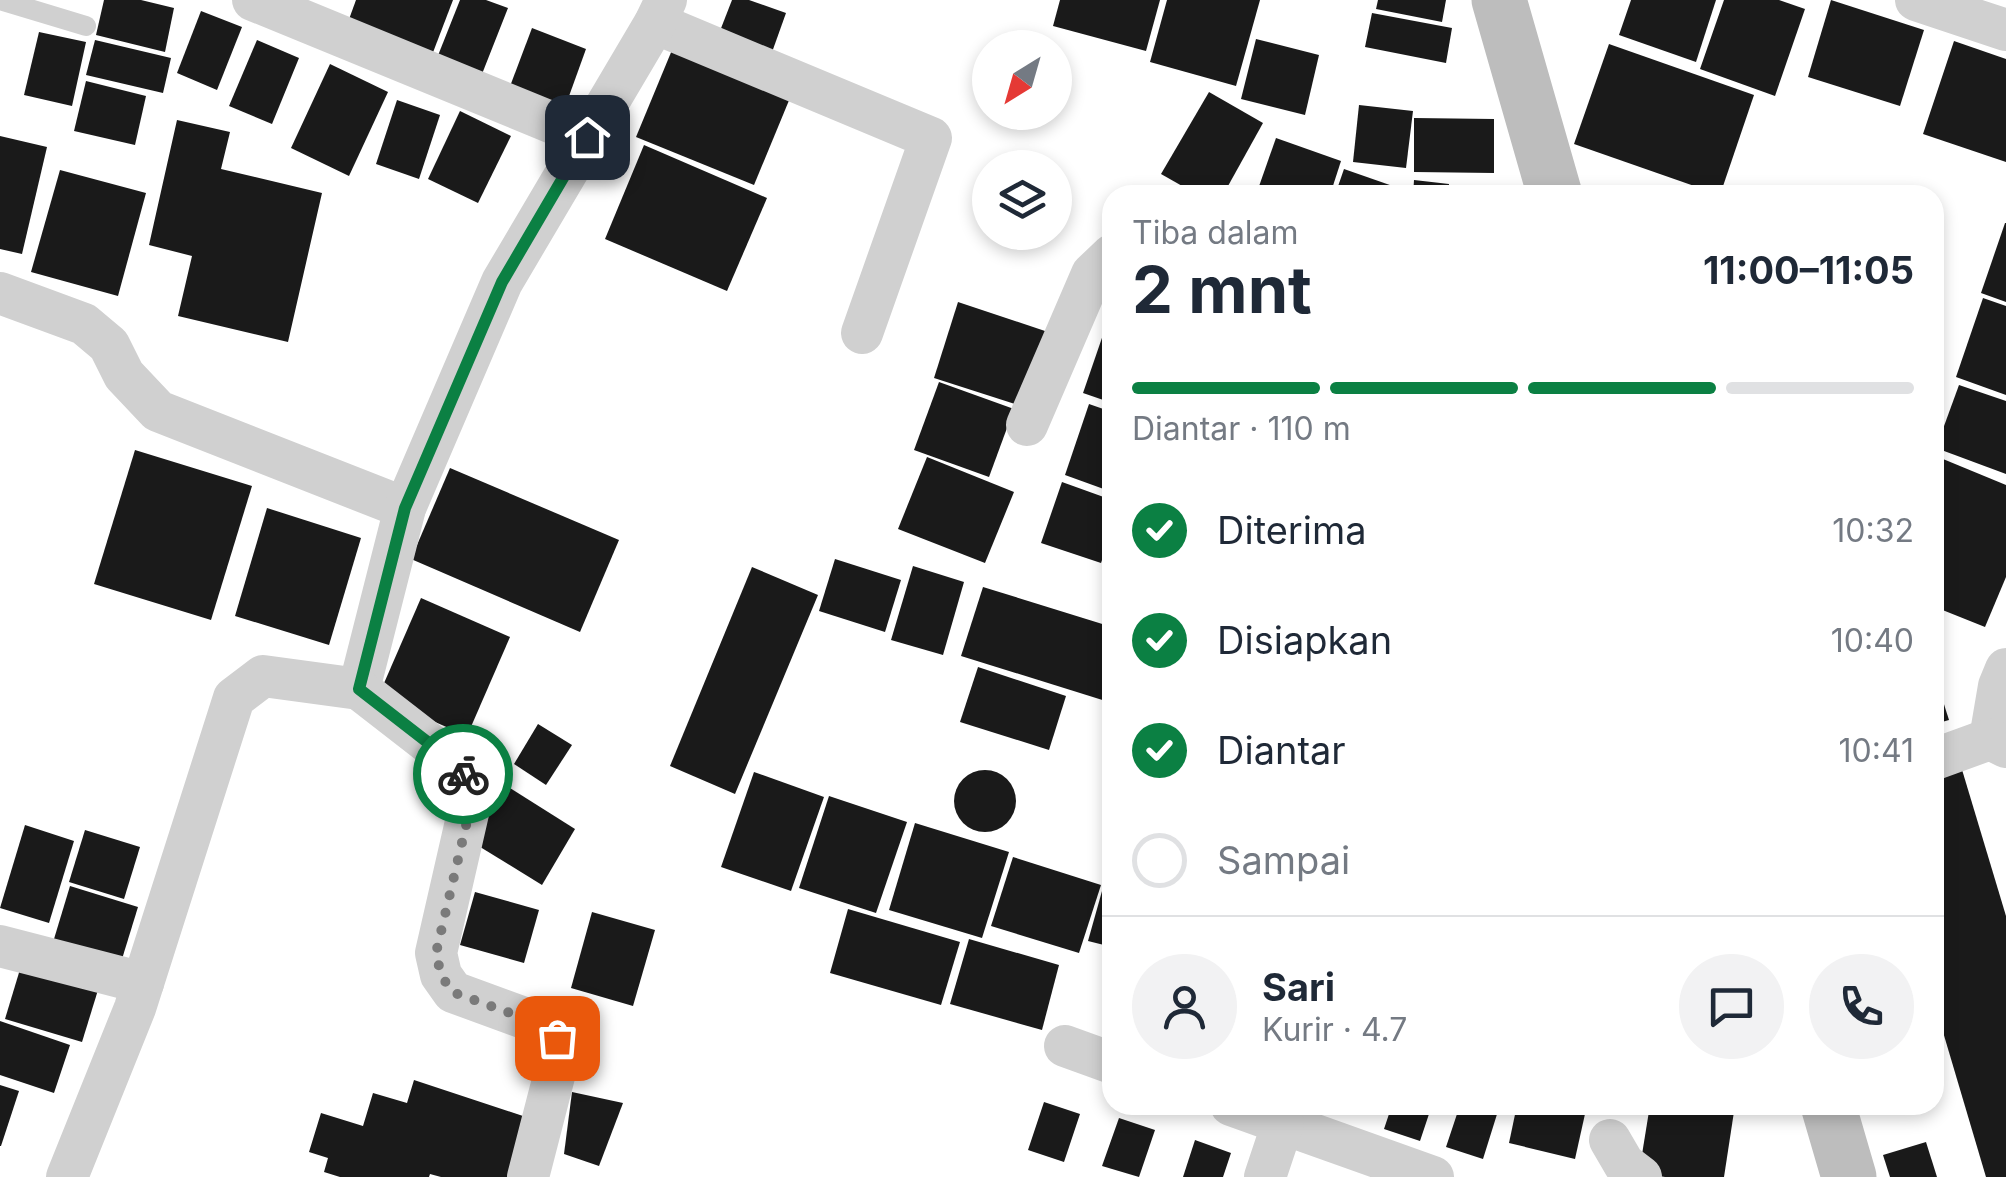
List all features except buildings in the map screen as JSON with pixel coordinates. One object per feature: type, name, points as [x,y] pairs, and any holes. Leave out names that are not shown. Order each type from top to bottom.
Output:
[{"type":"main road","points":[[1499,0],[1552,185]]},
{"type":"main road","points":[[1831,1115],[1849,1177]]},
{"type":"street","points":[[253,0],[587,137]]},
{"type":"street","points":[[1916,0],[2006,30]]},
{"type":"street","points":[[359,689],[405,508],[502,282],[660,11],[931,138],[862,333]]},
{"type":"street","points":[[1027,425],[1092,274],[1102,264]]},
{"type":"street","points":[[0,293],[84,324],[109,345],[124,374],[158,411],[405,508]]},
{"type":"street","points":[[1944,757],[1998,743],[1999,686],[2006,669]]},
{"type":"street","points":[[67,1177],[135,1008],[234,698],[264,676],[359,689],[457,765],[468,780],[472,800],[436,953],[441,975],[452,992],[546,1026],[557,1038],[560,1053],[528,1177]]},
{"type":"street","points":[[0,946],[143,983]]},
{"type":"street","points":[[1065,1046],[1102,1059]]},
{"type":"street","points":[[1258,1115],[1433,1177]]},
{"type":"street","points":[[1265,1177],[1283,1124]]},
{"type":"street","points":[[1610,1140],[1624,1164],[1641,1177]]},
{"type":"lane","points":[[0,0],[86,26]]},
{"type":"way so far","points":[[463,774],[472,800],[436,953],[441,975],[452,992],[546,1026],[557,1038]]},
{"type":"route","points":[[463,774],[457,765],[359,689],[405,508],[502,282],[587,137]]}]
